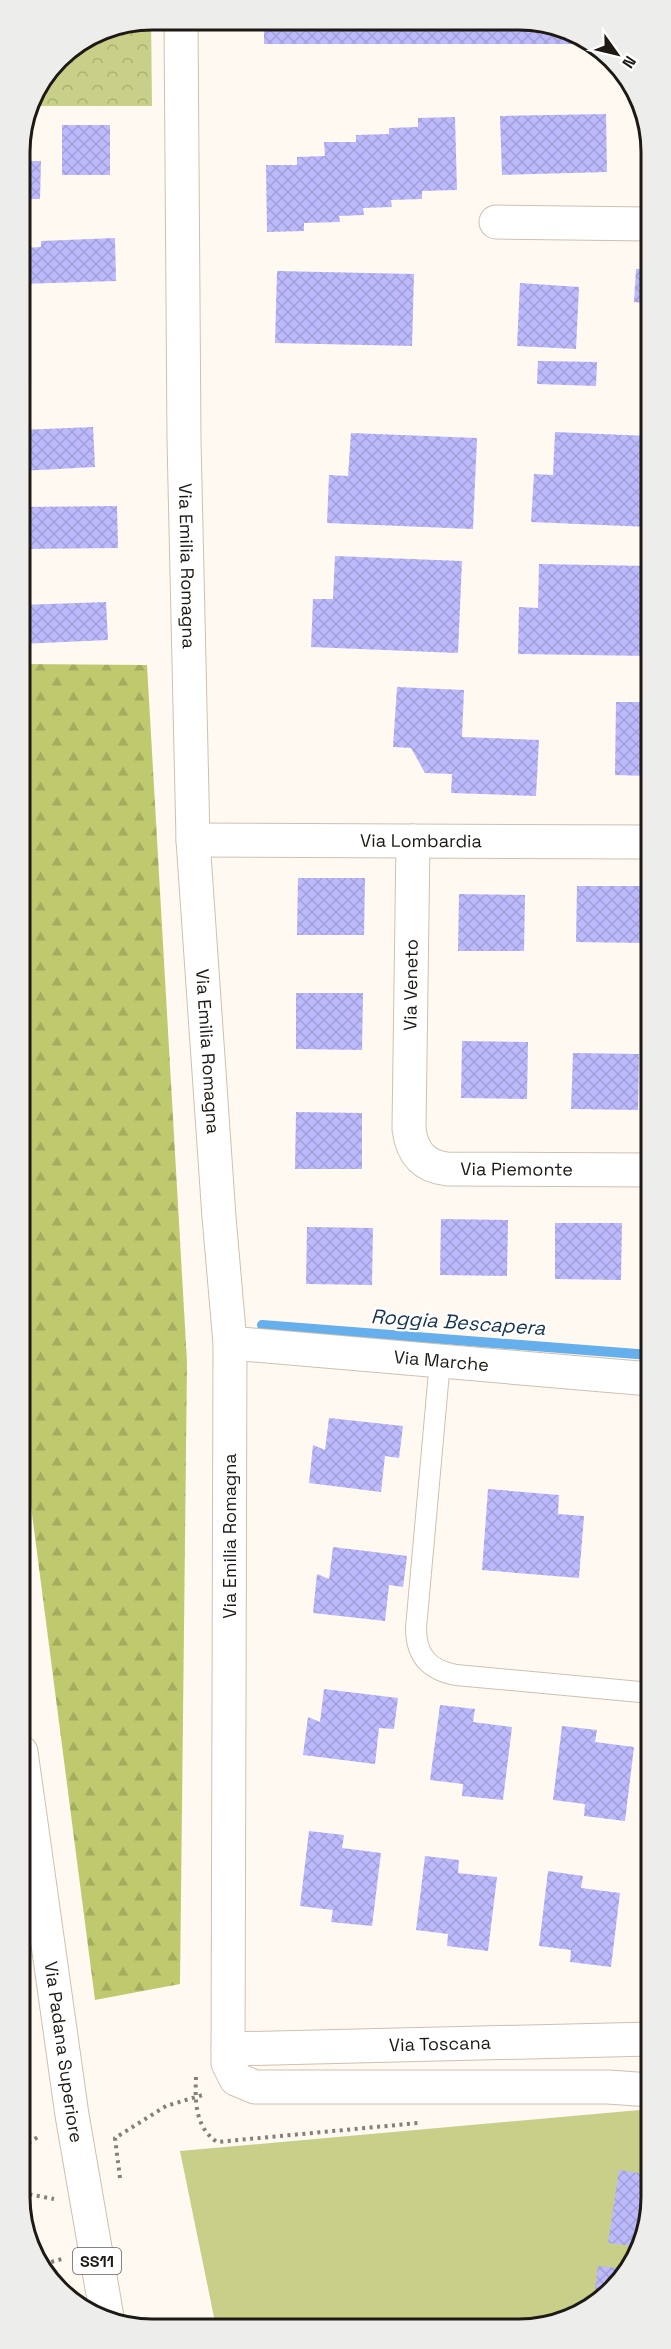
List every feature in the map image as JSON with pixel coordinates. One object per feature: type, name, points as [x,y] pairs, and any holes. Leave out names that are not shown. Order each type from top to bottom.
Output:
[{"type":"street","name":"Via Emilia Romagna","points":[[181,30],[184,440],[193,840],[230,1343],[232,2064]]},
{"type":"street","points":[[496,222],[641,224]]},
{"type":"street","name":"Via Lombardia","points":[[193,840],[641,842]]},
{"type":"street","name":"Via Veneto","points":[[409,1129],[413,841]]},
{"type":"street","name":"Via Piemonte","points":[[409,1129],[414,1149],[420,1158],[438,1168],[641,1170]]},
{"type":"street","name":"Via Marche","points":[[230,1343],[641,1378]]},
{"type":"street","name":"Via Padana Superiore","points":[[30,1816],[72,2115],[106,2310]]},
{"type":"street","name":"Via Toscana","points":[[232,2064],[641,2040]]},
{"type":"street","points":[[232,2064],[245,2085],[263,2088],[608,2087],[641,2089]]},
{"type":"lane","points":[[440,1361],[416,1628],[419,1650],[425,1662],[434,1668],[456,1675],[641,1692]]},
{"type":"path","points":[[120,2184],[115,2138],[166,2106],[207,2093],[232,2064]]},
{"type":"path","points":[[49,2263],[95,2250]]},
{"type":"green space","points":[[151,30],[152,106],[39,106],[60,72],[91,46],[113,36]]},
{"type":"green space","points":[[30,664],[147,665],[187,1362],[180,1984],[95,2000],[30,1498]]},
{"type":"green space","points":[[641,2110],[639,2221],[625,2258],[605,2283],[580,2303],[543,2317],[527,2319],[214,2319],[180,2151]]},
{"type":"building","points":[[264,30],[527,30],[558,36],[573,42],[573,44],[264,44]]},
{"type":"building","points":[[606,114],[607,172],[502,175],[500,116]]},
{"type":"building","points":[[455,117],[457,190],[422,191],[422,199],[391,200],[392,207],[363,208],[364,215],[339,216],[340,222],[304,223],[304,231],[267,232],[266,165],[297,165],[297,157],[325,156],[324,142],[356,142],[356,135],[389,134],[389,128],[418,127],[418,118]]},
{"type":"building","points":[[62,125],[110,125],[110,175],[62,175]]},
{"type":"building","points":[[30,161],[41,161],[40,199],[30,199]]},
{"type":"building","points":[[115,238],[116,281],[30,284],[30,248],[41,247],[41,241]]},
{"type":"building","points":[[636,269],[641,269],[641,303],[634,302]]},
{"type":"building","points":[[277,271],[414,274],[412,346],[275,343]]},
{"type":"building","points":[[520,283],[579,287],[576,349],[517,346]]},
{"type":"building","points":[[538,361],[597,362],[596,386],[537,384]]},
{"type":"building","points":[[93,427],[95,467],[30,470],[30,430]]},
{"type":"building","points":[[555,432],[641,436],[641,527],[531,522],[534,474],[553,475]]},
{"type":"building","points":[[351,433],[477,438],[473,529],[327,523],[329,475],[348,476]]},
{"type":"building","points":[[117,506],[118,548],[30,549],[30,507]]},
{"type":"building","points":[[335,556],[462,561],[458,653],[311,647],[313,599],[333,599]]},
{"type":"building","points":[[539,564],[641,566],[641,656],[518,654],[519,607],[538,608]]},
{"type":"building","points":[[106,602],[108,640],[30,644],[30,605]]},
{"type":"building","points":[[397,687],[464,690],[462,737],[539,740],[536,796],[451,793],[452,774],[425,773],[411,748],[393,747]]},
{"type":"building","points":[[616,702],[641,702],[641,776],[615,775]]},
{"type":"building","points":[[298,878],[365,878],[364,935],[297,935]]},
{"type":"building","points":[[577,886],[641,886],[641,943],[576,942]]},
{"type":"building","points":[[459,894],[525,895],[524,951],[458,951]]},
{"type":"building","points":[[296,993],[363,993],[362,1050],[296,1049]]},
{"type":"building","points":[[462,1041],[528,1042],[527,1099],[461,1098]]},
{"type":"building","points":[[573,1053],[639,1054],[638,1110],[571,1109]]},
{"type":"building","points":[[296,1112],[362,1113],[362,1169],[295,1169]]},
{"type":"building","points":[[441,1219],[508,1220],[507,1276],[440,1275]]},
{"type":"building","points":[[555,1223],[622,1223],[621,1280],[555,1279]]},
{"type":"building","points":[[307,1227],[373,1228],[372,1285],[306,1284]]},
{"type":"building","points":[[329,1418],[403,1426],[399,1458],[385,1456],[381,1492],[309,1483],[313,1445],[325,1450]]},
{"type":"building","points":[[488,1489],[559,1495],[558,1514],[584,1516],[579,1578],[482,1570]]},
{"type":"building","points":[[333,1547],[407,1556],[403,1587],[389,1585],[385,1621],[313,1613],[317,1574],[329,1579]]},
{"type":"building","points":[[324,1689],[398,1698],[394,1729],[379,1728],[375,1764],[303,1755],[308,1717],[320,1722]]},
{"type":"building","points":[[440,1705],[475,1709],[473,1722],[512,1727],[503,1800],[462,1796],[463,1784],[430,1780]]},
{"type":"building","points":[[562,1726],[597,1730],[595,1742],[634,1747],[625,1821],[584,1816],[585,1804],[553,1800]]},
{"type":"building","points":[[309,1831],[344,1835],[342,1848],[381,1853],[372,1926],[331,1922],[333,1910],[300,1906]]},
{"type":"building","points":[[425,1856],[459,1860],[458,1873],[497,1877],[488,1951],[447,1946],[448,1934],[416,1930]]},
{"type":"building","points":[[548,1871],[583,1876],[581,1888],[620,1893],[611,1967],[570,1962],[571,1950],[539,1946]]},
{"type":"building","points":[[619,2170],[641,2173],[639,2221],[632,2244],[608,2243]]},
{"type":"building","points":[[598,2266],[618,2268],[611,2277],[595,2292]]},
{"type":"waterway","name":"Roggia Bescapera","points":[[262,1325],[641,1354]]}]
